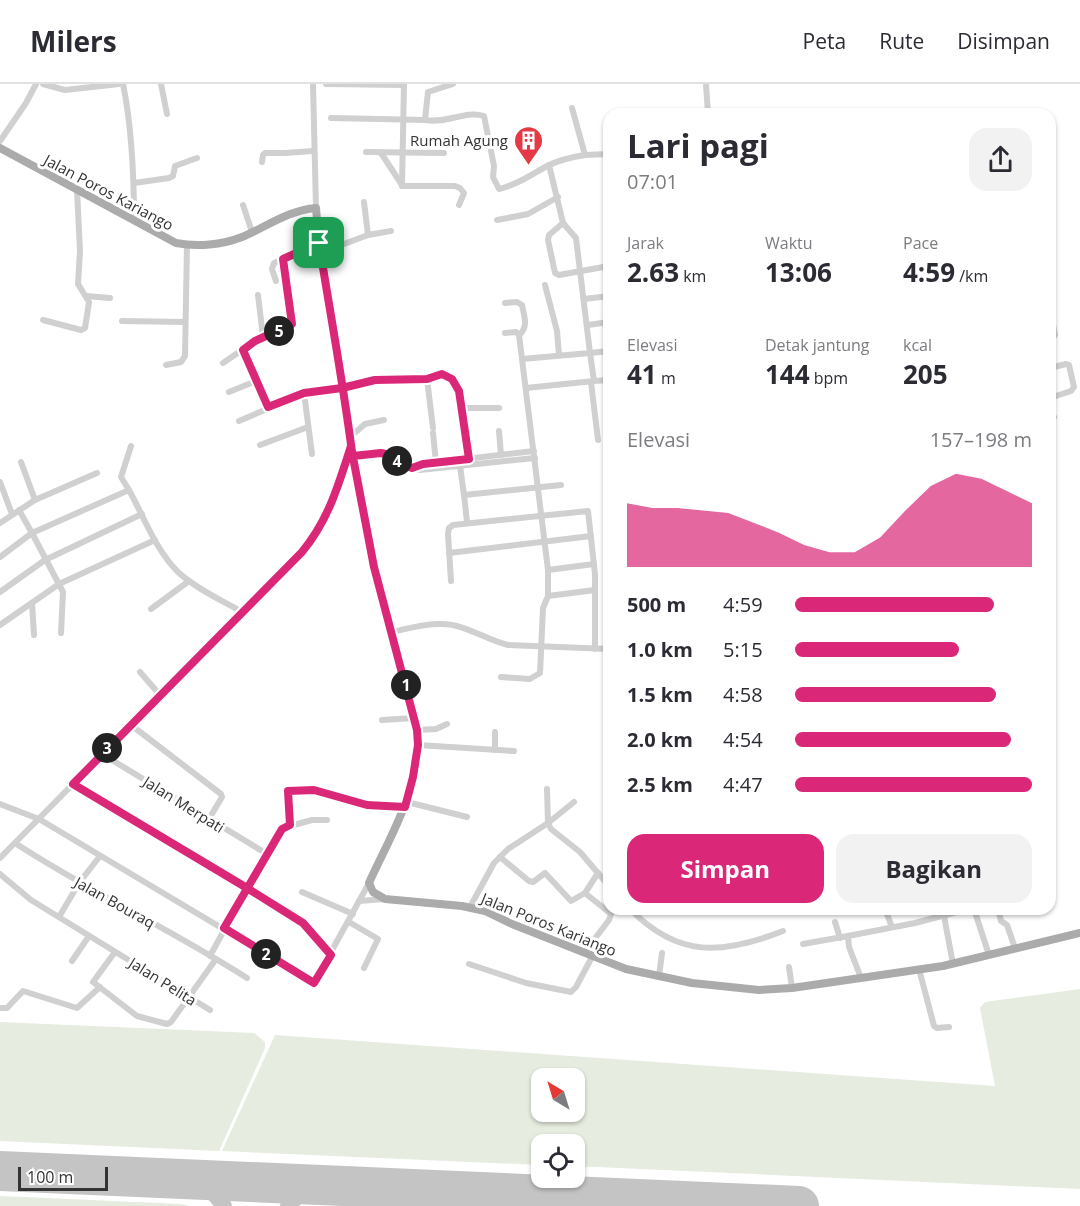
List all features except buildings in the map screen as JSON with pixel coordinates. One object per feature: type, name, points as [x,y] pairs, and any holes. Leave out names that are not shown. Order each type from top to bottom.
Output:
[{"type":"main road","name":"Jalan Poros Kariango","points":[[0,148],[167,239],[187,245],[221,243],[252,232],[291,213],[316,208]]},
{"type":"main road","points":[[316,208],[319,243],[342,388],[374,567],[417,730],[418,745],[406,804],[369,883],[373,892],[385,899]]},
{"type":"main road","name":"Jalan Poros Kariango","points":[[385,899],[470,907],[485,911],[626,969],[692,983],[759,990],[792,988],[953,964],[1080,933]]},
{"type":"street","points":[[0,141],[36,84]]},
{"type":"street","points":[[44,84],[65,90],[121,84],[126,102],[134,183],[134,221]]},
{"type":"street","points":[[161,84],[166,114]]},
{"type":"street","points":[[316,208],[313,84],[404,85],[402,186]]},
{"type":"street","points":[[425,120],[428,92],[453,84]]},
{"type":"street","points":[[706,84],[708,108]]},
{"type":"street","points":[[572,108],[585,154]]},
{"type":"street","points":[[331,118],[439,122],[464,116],[484,116],[494,166],[493,177],[499,189],[519,182],[566,158],[585,154],[603,154]]},
{"type":"street","points":[[262,162],[262,155],[265,153],[313,151]]},
{"type":"street","points":[[366,152],[444,153]]},
{"type":"street","points":[[381,153],[402,186]]},
{"type":"street","points":[[134,183],[169,178],[176,166],[197,158]]},
{"type":"street","points":[[549,165],[563,223],[574,234],[581,270],[598,440]]},
{"type":"street","points":[[402,186],[455,186],[464,193],[459,205]]},
{"type":"street","points":[[43,320],[83,330],[87,324],[89,307],[86,296],[78,284],[80,251],[77,190]]},
{"type":"street","points":[[497,220],[528,214],[558,197]]},
{"type":"street","points":[[364,202],[368,235]]},
{"type":"street","points":[[243,205],[252,232]]},
{"type":"street","points":[[563,223],[549,235],[548,240],[554,271],[559,275],[603,267]]},
{"type":"street","points":[[276,281],[272,266],[319,243],[328,250],[368,235],[391,231]]},
{"type":"street","points":[[166,365],[184,360],[187,245]]},
{"type":"street","points":[[223,363],[250,344],[292,324],[283,259]]},
{"type":"street","points":[[545,285],[557,332],[559,355]]},
{"type":"street","points":[[86,296],[110,298]]},
{"type":"street","points":[[258,296],[264,337]]},
{"type":"street","points":[[584,299],[603,297]]},
{"type":"street","points":[[501,677],[531,679],[538,676],[541,670],[543,647],[543,608],[548,596],[548,570],[542,514],[519,335],[525,328],[522,305],[514,301],[505,303]]},
{"type":"street","points":[[122,321],[185,322]]},
{"type":"street","points":[[588,325],[603,323]]},
{"type":"street","points":[[505,333],[516,332],[519,335]]},
{"type":"street","points":[[243,350],[268,407]]},
{"type":"street","points":[[522,359],[603,352]]},
{"type":"street","points":[[1056,367],[1068,364],[1070,366],[1074,389],[1056,396]]},
{"type":"street","points":[[239,421],[304,393],[342,388],[375,380],[427,379],[442,374],[452,379],[459,391],[469,459]]},
{"type":"street","points":[[427,379],[436,463]]},
{"type":"street","points":[[229,392],[256,381]]},
{"type":"street","points":[[526,388],[603,381]]},
{"type":"street","points":[[304,393],[312,454]]},
{"type":"street","points":[[462,408],[499,408]]},
{"type":"street","points":[[0,858],[302,552],[324,522],[334,500],[351,441],[365,424],[384,420]]},
{"type":"street","points":[[260,445],[308,426]]},
{"type":"street","points":[[499,431],[501,455]]},
{"type":"street","points":[[131,446],[121,475],[155,540],[177,571],[189,581],[242,612]]},
{"type":"street","points":[[353,456],[381,453],[390,455],[403,465],[420,470],[534,455]]},
{"type":"street","points":[[412,468],[501,455],[534,455]]},
{"type":"street","points":[[21,462],[35,500]]},
{"type":"street","points":[[460,466],[467,522]]},
{"type":"street","points":[[0,523],[35,500],[97,473]]},
{"type":"street","points":[[0,482],[12,514]]},
{"type":"street","points":[[464,495],[561,485]]},
{"type":"street","points":[[0,557],[32,533],[129,490]]},
{"type":"street","points":[[19,510],[63,592],[61,633]]},
{"type":"street","points":[[451,580],[449,528],[453,525],[588,511],[594,564],[595,649]]},
{"type":"street","points":[[0,592],[45,560],[142,514]]},
{"type":"street","points":[[449,553],[591,536]]},
{"type":"street","points":[[0,625],[58,584],[155,540]]},
{"type":"street","points":[[548,570],[594,564]]},
{"type":"street","points":[[151,609],[189,581]]},
{"type":"street","points":[[548,596],[595,590]]},
{"type":"street","points":[[32,603],[34,635]]},
{"type":"street","points":[[391,632],[442,623],[461,627],[500,643],[603,649]]},
{"type":"street","points":[[140,672],[160,694]]},
{"type":"street","points":[[382,720],[414,718]]},
{"type":"street","points":[[131,724],[221,794],[222,797],[209,819]]},
{"type":"street","points":[[417,730],[436,729],[447,724]]},
{"type":"street","points":[[495,732],[495,750]]},
{"type":"street","points":[[418,745],[514,751]]},
{"type":"street","name":"Jalan Merpati","points":[[102,754],[267,854]]},
{"type":"street","points":[[73,784],[303,923],[331,955]]},
{"type":"street","points":[[547,789],[548,823],[551,829],[580,852],[603,879]]},
{"type":"street","points":[[290,825],[287,793],[290,790],[314,790],[367,805],[406,804],[468,818]]},
{"type":"street","points":[[470,907],[490,869],[500,857],[574,802]]},
{"type":"street","points":[[0,804],[39,819],[314,983],[369,883]]},
{"type":"street","points":[[115,952],[93,982],[137,1016],[167,1024],[171,1022],[213,957],[224,928],[282,829],[318,819],[327,820]]},
{"type":"street","name":"Jalan Bouraq","points":[[15,843],[79,883],[247,978]]},
{"type":"street","points":[[59,917],[79,883],[100,856]]},
{"type":"street","points":[[500,857],[529,881],[533,882],[545,873],[571,901],[585,893],[598,873]]},
{"type":"street","name":"Jalan Pelita","points":[[0,874],[31,900],[210,1010]]},
{"type":"street","points":[[302,892],[353,914]]},
{"type":"street","points":[[585,893],[603,908]]},
{"type":"street","points":[[359,901],[385,899]]},
{"type":"street","points":[[469,964],[526,983],[571,992],[576,987],[588,955],[611,915]]},
{"type":"street","points":[[636,915],[645,925],[663,937],[692,946],[718,948],[755,942],[783,931]]},
{"type":"street","points":[[887,915],[892,927]]},
{"type":"street","points":[[803,944],[947,915]]},
{"type":"street","points":[[976,915],[989,956]]},
{"type":"street","points":[[1000,915],[1001,921],[1008,927],[1015,948]]},
{"type":"street","points":[[944,916],[953,964]]},
{"type":"street","points":[[349,921],[378,939],[364,968]]},
{"type":"street","points":[[835,922],[840,938]]},
{"type":"street","points":[[72,961],[89,936]]},
{"type":"street","points":[[848,936],[849,947],[861,978]]},
{"type":"street","points":[[659,976],[662,953]]},
{"type":"street","points":[[789,967],[792,988]]},
{"type":"street","points":[[919,969],[934,1026],[949,1027]]},
{"type":"street","points":[[0,1008],[8,1008],[23,991],[77,1008],[100,987]]},
{"type":"shaded area","points":[[1080,989],[1080,1189],[585,1166],[585,1134],[531,1134],[531,1165],[222,1151],[275,1035],[995,1086],[980,1008],[985,1002]]},
{"type":"shaded area","points":[[0,1022],[254,1033],[265,1042],[265,1048],[219,1151],[0,1141]]},
{"type":"shaded area","points":[[0,1196],[181,1204],[189,1206],[0,1206]]},
{"type":"taxiway","points":[[192,1179],[215,1195],[224,1206]]},
{"type":"taxiway","points":[[288,1206],[304,1192],[325,1185]]},
{"type":"taxiway","points":[[454,1191],[466,1206]]},
{"type":"taxiway","points":[[501,1206],[516,1196],[528,1194]]},
{"type":"runway","points":[[0,1171],[799,1206]]},
{"type":"place","name":"Rumah Agung","points":[[529,166]]},
{"type":"route","points":[[319,243],[283,259],[292,324],[255,341],[243,350],[268,407],[304,393],[342,388],[375,380],[427,379],[442,374],[447,375],[459,391],[469,459],[423,464],[412,468],[406,467],[386,453],[353,456],[351,446],[334,500],[314,538],[73,784],[109,808],[247,888],[260,895],[303,923],[331,955],[314,983],[224,928],[247,888],[282,829],[290,825],[288,791],[314,790],[367,805],[405,807],[418,745],[410,700],[374,567],[352,452],[351,446],[350,437],[342,388],[319,243]]}]
